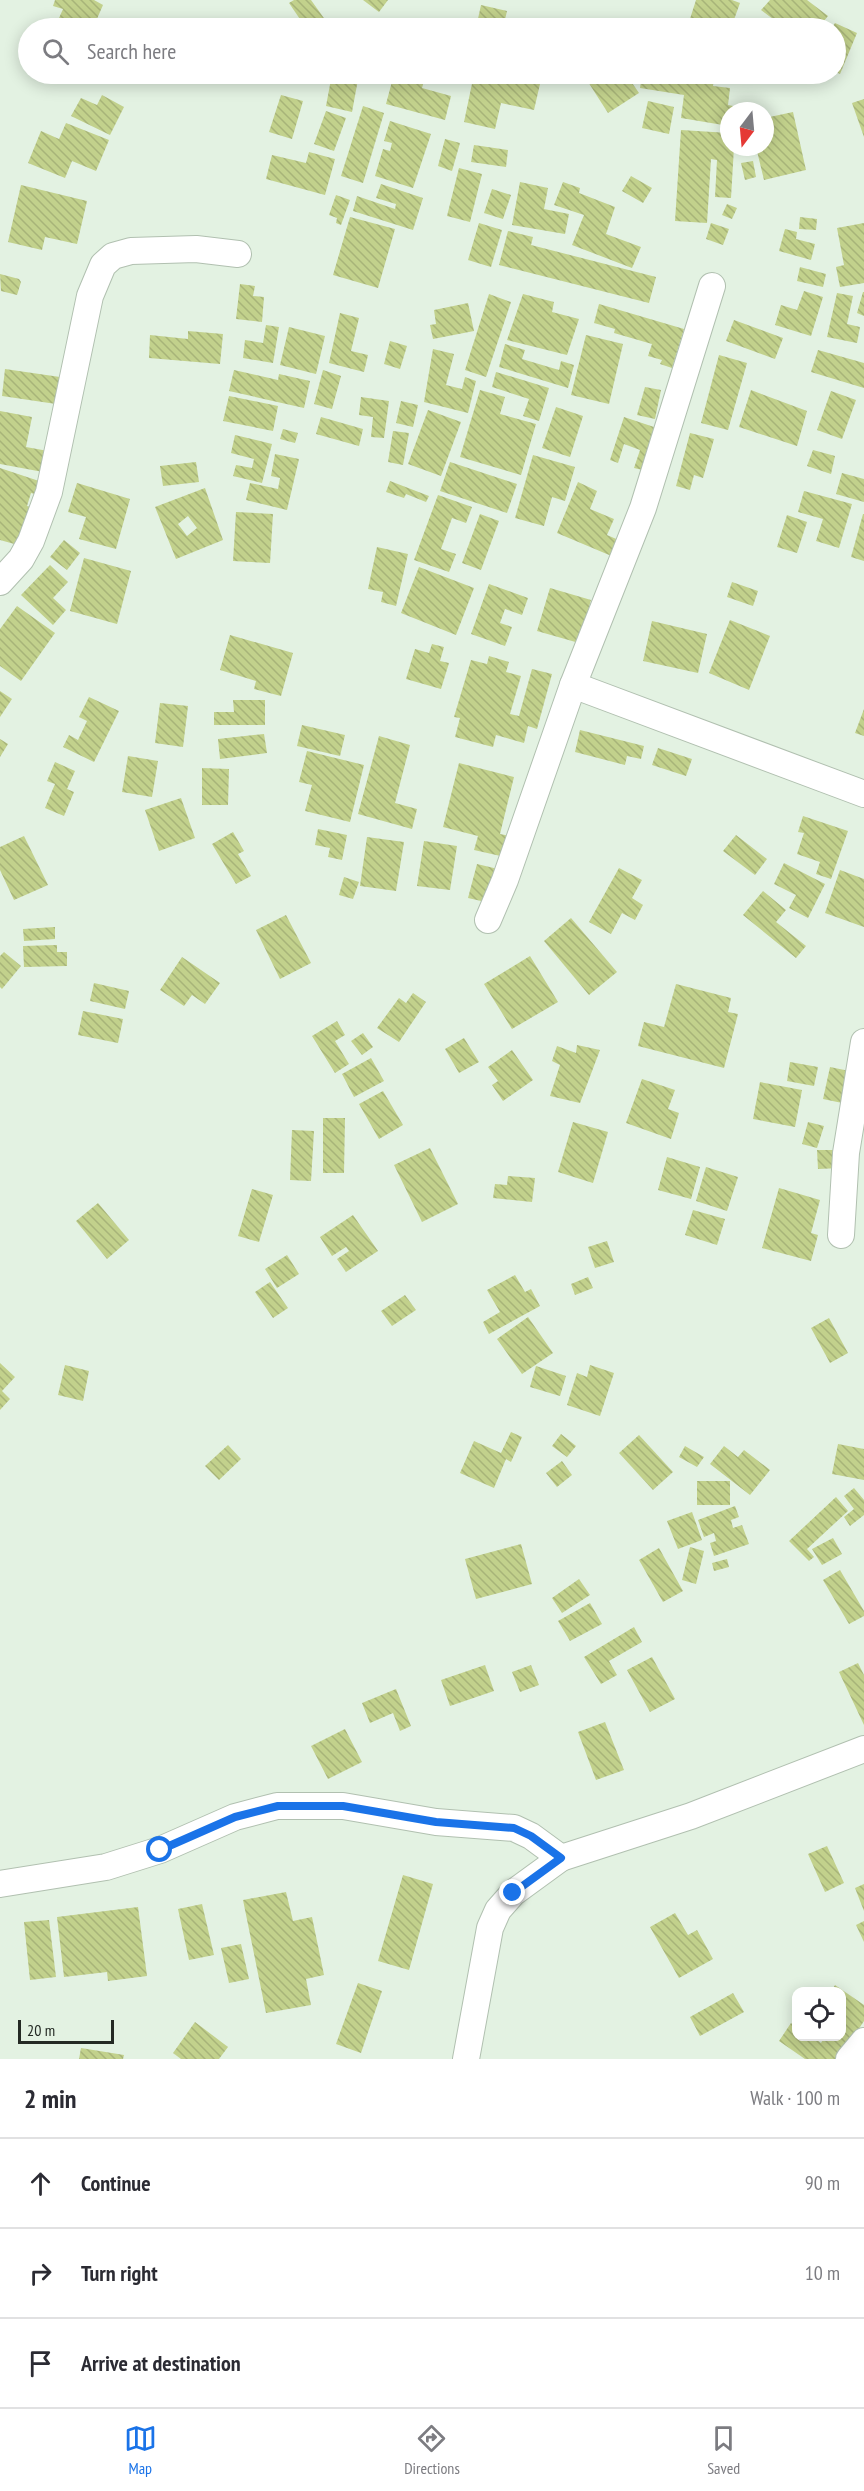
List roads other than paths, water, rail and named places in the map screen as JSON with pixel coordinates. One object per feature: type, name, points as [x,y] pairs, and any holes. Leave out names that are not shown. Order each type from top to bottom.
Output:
[{"type":"street","points":[[0,582],[21,559],[31,541],[49,492],[90,296],[103,265],[113,256],[130,251],[196,249],[238,254]]},
{"type":"street","points":[[488,920],[505,880],[573,686],[644,508],[712,286]]},
{"type":"street","points":[[573,686],[864,794]]},
{"type":"street","points":[[841,1235],[846,1153],[864,1042]]},
{"type":"street","points":[[466,2059],[490,1929],[498,1910],[513,1893],[561,1858],[691,1816],[864,1749]]},
{"type":"street","points":[[0,1884],[106,1867],[160,1850],[235,1817],[278,1806],[343,1806],[436,1822],[514,1828],[531,1836],[561,1858]]},
{"type":"street","points":[[849,2059],[864,2041]]}]
